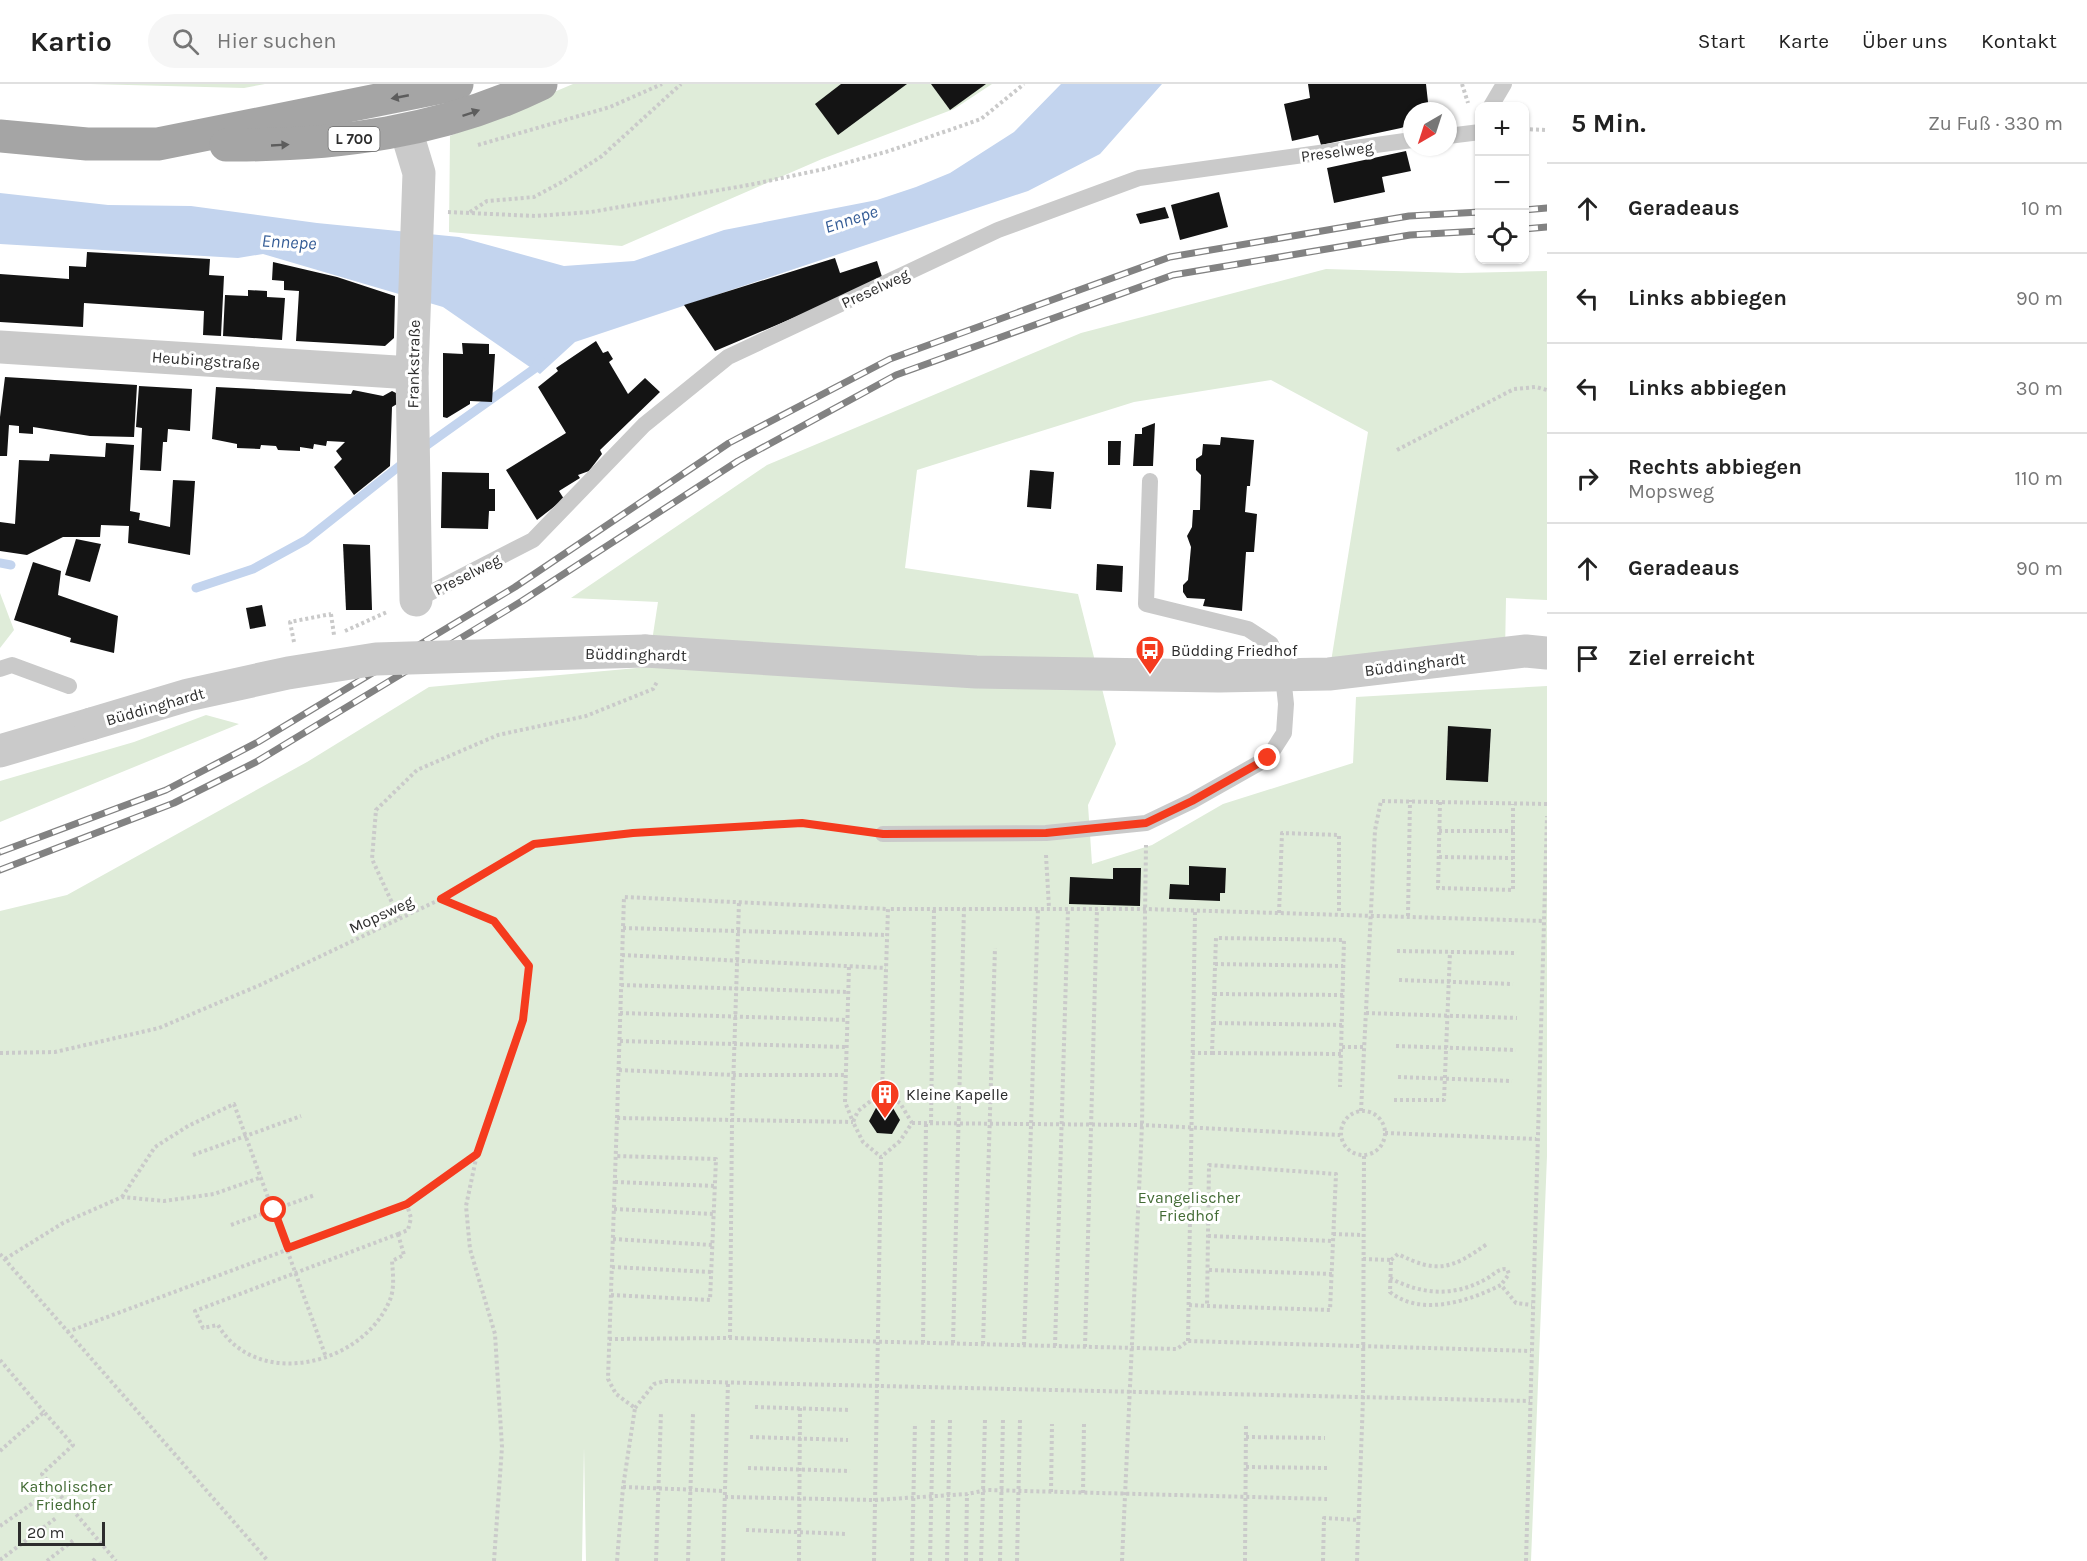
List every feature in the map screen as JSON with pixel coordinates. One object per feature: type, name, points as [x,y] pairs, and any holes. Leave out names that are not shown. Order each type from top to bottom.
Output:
[{"type":"main road","name":"L 700","points":[[158,144],[457,84]]},
{"type":"main road","name":"L 700","points":[[0,136],[87,144],[271,145],[343,141],[406,130],[471,113],[541,84]]},
{"type":"street","name":"Frankstraße","points":[[406,130],[419,173],[412,373],[416,600]]},
{"type":"street","name":"Heubingstraße","points":[[0,347],[412,373]]},
{"type":"street","name":"Büddinghardt","points":[[0,751],[188,695],[288,673],[376,659],[660,652],[976,672],[1283,676],[1416,665],[1526,651],[1547,652]]},
{"type":"lane","points":[[1493,102],[1504,84]]},
{"type":"lane","points":[[1457,134],[1475,132]]},
{"type":"lane","name":"Preselweg","points":[[416,600],[533,540],[644,425],[728,357],[998,230],[1139,178],[1403,141]]},
{"type":"lane","points":[[883,834],[1046,833],[1146,823],[1211,791],[1268,758],[1284,733],[1286,704],[1283,676],[1271,644],[1248,629],[1146,604],[1150,481]]},
{"type":"lane","points":[[0,669],[12,665],[69,686]]},
{"type":"path","points":[[477,146],[610,106],[662,84]]},
{"type":"path","points":[[469,213],[487,201],[534,196],[562,182],[610,149],[681,84]]},
{"type":"path","points":[[417,211],[535,216],[591,212],[749,185],[824,169],[889,151],[981,119],[1024,84]]},
{"type":"path","points":[[1529,129],[1547,130]]},
{"type":"path","points":[[1397,450],[1514,389],[1536,387],[1547,390]]},
{"type":"path","points":[[294,642],[290,622],[331,614]]},
{"type":"path","points":[[399,919],[372,859],[376,810],[417,770],[498,735],[586,716],[653,689],[660,652]]},
{"type":"path","points":[[1408,916],[1410,800]]},
{"type":"path","points":[[1361,1111],[1375,830],[1381,801],[1547,804]]},
{"type":"path","points":[[1440,802],[1438,888],[1513,890],[1513,804]]},
{"type":"path","points":[[1526,1561],[1536,1139],[1547,816]]},
{"type":"path","name":"Mopsweg","points":[[0,1053],[55,1052],[159,1028],[260,985],[441,899],[534,844],[633,833],[802,823],[883,834]]},
{"type":"path","points":[[1122,1561],[1142,1125],[1146,823]]},
{"type":"path","points":[[1439,831],[1513,831]]},
{"type":"path","points":[[1279,913],[1282,833],[1339,835],[1339,914]]},
{"type":"path","points":[[1439,857],[1513,858]]},
{"type":"path","points":[[1046,876],[1049,908]]},
{"type":"path","points":[[634,1408],[616,1394],[608,1379],[624,897],[888,909],[1145,909],[1543,921]]},
{"type":"path","points":[[441,899],[494,921],[529,966],[523,1020],[477,1154],[466,1206],[470,1249],[495,1334],[502,1447],[494,1561]]},
{"type":"path","points":[[730,1338],[732,1120],[739,902]]},
{"type":"path","points":[[953,1343],[964,908]]},
{"type":"path","points":[[1024,1345],[1038,908]]},
{"type":"path","points":[[853,1122],[858,1111],[882,1092],[888,909]]},
{"type":"path","points":[[923,1343],[934,909]]},
{"type":"path","points":[[1055,1346],[1068,909]]},
{"type":"path","points":[[1085,1347],[1097,909]]},
{"type":"path","points":[[1188,1341],[1195,912]]},
{"type":"path","points":[[623,928],[887,935]]},
{"type":"path","points":[[1212,1053],[1216,938],[1344,940],[1340,1087]]},
{"type":"path","points":[[983,1344],[995,948]]},
{"type":"path","points":[[1397,951],[1517,953]]},
{"type":"path","points":[[1394,1100],[1444,1100],[1450,952]]},
{"type":"path","points":[[622,955],[886,968]]},
{"type":"path","points":[[1215,964],[1343,966]]},
{"type":"path","points":[[849,967],[845,1102],[863,1142],[881,1157]]},
{"type":"path","points":[[1399,980],[1513,984]]},
{"type":"path","points":[[621,985],[848,992]]},
{"type":"path","points":[[1214,994],[1343,995]]},
{"type":"path","points":[[620,1013],[847,1020]]},
{"type":"path","points":[[1366,1013],[1517,1018]]},
{"type":"path","points":[[1213,1023],[1342,1025]]},
{"type":"path","points":[[620,1041],[846,1047]]},
{"type":"path","points":[[1396,1046],[1516,1050]]},
{"type":"path","points":[[1342,1047],[1365,1047]]},
{"type":"path","points":[[1192,1053],[1342,1054]]},
{"type":"path","points":[[619,1070],[734,1075],[845,1075]]},
{"type":"path","points":[[1398,1077],[1512,1081]]},
{"type":"path","points":[[882,1092],[900,1103],[912,1123]]},
{"type":"path","points":[[122,1197],[154,1147],[197,1121],[234,1104],[326,1357]]},
{"type":"path","points":[[1361,1111],[1373,1113],[1382,1122],[1385,1133],[1383,1144],[1374,1153],[1364,1156],[1353,1154],[1344,1146],[1340,1136],[1342,1124],[1350,1115],[1361,1111]]},
{"type":"path","points":[[193,1155],[301,1116]]},
{"type":"path","points":[[617,1118],[853,1122]]},
{"type":"path","points":[[912,1123],[1142,1125],[1340,1136]]},
{"type":"path","points":[[874,1561],[875,1386],[881,1157],[900,1141],[912,1123]]},
{"type":"path","points":[[1385,1133],[1536,1139]]},
{"type":"path","points":[[67,1332],[407,1204],[477,1154]]},
{"type":"path","points":[[611,1295],[710,1300],[716,1159],[616,1156]]},
{"type":"path","points":[[1358,1561],[1363,1399],[1364,1156]]},
{"type":"path","points":[[1189,1305],[1207,1306],[1330,1310],[1336,1174],[1209,1165],[1207,1306]]},
{"type":"path","points":[[5,1260],[63,1223],[122,1197],[164,1201],[214,1194],[262,1177]]},
{"type":"path","points":[[615,1182],[714,1186]]},
{"type":"path","points":[[231,1225],[315,1195]]},
{"type":"path","points":[[1190,1202],[1208,1202]]},
{"type":"path","points":[[398,1234],[404,1255],[392,1261],[390,1301],[380,1317],[350,1346],[326,1357],[290,1364],[269,1362],[250,1356],[236,1348],[218,1324],[203,1328],[195,1311],[297,1275],[398,1234],[408,1230],[411,1218],[407,1204]]},
{"type":"path","points":[[614,1209],[713,1214]]},
{"type":"path","points":[[1333,1234],[1363,1235]]},
{"type":"path","points":[[1208,1236],[1333,1241]]},
{"type":"path","points":[[613,1239],[712,1245]]},
{"type":"path","points":[[1390,1278],[1408,1288],[1436,1293],[1473,1284],[1501,1269],[1507,1269],[1509,1274],[1501,1285],[1462,1302],[1434,1304],[1395,1296],[1390,1292],[1390,1278],[1392,1260],[1398,1254],[1417,1264],[1440,1268],[1463,1261],[1487,1244]]},
{"type":"path","points":[[0,1254],[268,1561]]},
{"type":"path","points":[[1362,1259],[1392,1260]]},
{"type":"path","points":[[612,1267],[711,1272]]},
{"type":"path","points":[[1209,1270],[1332,1274]]},
{"type":"path","points":[[1501,1285],[1516,1303],[1532,1305]]},
{"type":"path","points":[[609,1339],[730,1338],[1177,1349],[1188,1341],[1531,1351]]},
{"type":"path","points":[[0,1360],[73,1445],[42,1474],[116,1561]]},
{"type":"path","points":[[617,1561],[623,1487],[634,1408],[654,1384],[665,1381],[1363,1399],[1530,1401]]},
{"type":"path","points":[[723,1561],[728,1382]]},
{"type":"path","points":[[755,1407],[850,1410]]},
{"type":"path","points":[[799,1561],[800,1408]]},
{"type":"path","points":[[0,1451],[44,1412]]},
{"type":"path","points":[[656,1561],[661,1412]]},
{"type":"path","points":[[688,1561],[693,1414]]},
{"type":"path","points":[[930,1561],[933,1419]]},
{"type":"path","points":[[1000,1561],[1003,1419]]},
{"type":"path","points":[[1017,1561],[1020,1419]]},
{"type":"path","points":[[947,1561],[950,1420]]},
{"type":"path","points":[[981,1561],[985,1420]]},
{"type":"path","points":[[912,1561],[915,1423]]},
{"type":"path","points":[[1051,1492],[1052,1424]]},
{"type":"path","points":[[1083,1424],[1083,1493]]},
{"type":"path","points":[[1245,1561],[1246,1424]]},
{"type":"path","points":[[750,1437],[848,1440]]},
{"type":"path","points":[[1246,1437],[1325,1438]]},
{"type":"path","points":[[1246,1467],[1327,1468]]},
{"type":"path","points":[[748,1468],[850,1471]]},
{"type":"path","points":[[623,1487],[725,1491]]},
{"type":"path","points":[[725,1497],[875,1500],[1002,1490],[1327,1499]]},
{"type":"path","points":[[966,1494],[966,1561]]},
{"type":"path","points":[[0,1526],[40,1498]]},
{"type":"path","points":[[1,1560],[56,1518]]},
{"type":"path","points":[[1323,1561],[1324,1518],[1359,1520]]},
{"type":"path","points":[[746,1530],[847,1534]]},
{"type":"path","points":[[46,1561],[75,1539]]},
{"type":"path","points":[[93,1561],[97,1557]]},
{"type":"green space","points":[[90,84],[265,84],[244,88]]},
{"type":"green space","points":[[573,84],[992,84],[954,109],[822,159],[622,246],[449,232],[450,136]]},
{"type":"green space","points":[[1326,269],[1461,273],[1547,271],[1547,600],[1506,598],[1505,653],[1329,674],[1368,432],[1271,380],[1134,402],[917,470],[905,568],[1078,594],[1116,744],[1088,805],[1092,864],[1152,845],[1223,804],[1353,763],[1356,697],[1547,686],[1547,1156],[1531,1561],[586,1561],[584,1447],[582,1561],[0,1561],[0,911],[67,895],[307,762],[429,687],[648,667],[658,602],[571,598],[767,465],[1081,333]]},
{"type":"green space","points":[[0,593],[14,630],[0,648]]},
{"type":"green space","points":[[206,715],[239,724],[0,822],[0,781],[134,742]]},
{"type":"water","points":[[1061,84],[1162,84],[1100,154],[1028,191],[575,342],[540,374],[443,307],[263,254],[238,258],[0,244],[0,193],[108,205],[191,206],[317,223],[459,237],[564,266],[634,261],[724,230],[877,200],[950,173],[1014,132]]},
{"type":"building","points":[[841,84],[907,84],[838,135],[815,104]]},
{"type":"building","points":[[931,84],[986,84],[950,110]]},
{"type":"building","points":[[1308,84],[1426,84],[1428,102],[1403,102],[1403,127],[1401,128],[1321,145],[1318,135],[1292,141],[1284,104],[1310,98]]},
{"type":"building","points":[[1403,152],[1403,156],[1407,156],[1411,171],[1382,177],[1385,192],[1334,203],[1327,168]]},
{"type":"building","points":[[1219,192],[1228,227],[1180,240],[1171,205]]},
{"type":"building","points":[[1165,207],[1169,218],[1140,224],[1136,214]]},
{"type":"building","points":[[87,252],[210,259],[209,275],[224,276],[221,336],[203,335],[204,311],[84,303],[83,327],[0,322],[0,274],[69,279],[69,266],[86,267]]},
{"type":"building","points":[[835,258],[840,273],[877,261],[883,280],[715,351],[684,305]]},
{"type":"building","points":[[273,262],[337,277],[395,296],[394,338],[385,346],[296,341],[299,291],[284,290],[284,281],[272,280]]},
{"type":"building","points":[[248,290],[267,291],[267,297],[285,298],[282,340],[223,336],[225,295],[248,296]]},
{"type":"building","points":[[596,341],[603,353],[608,351],[613,359],[609,362],[628,394],[645,378],[660,392],[600,450],[602,454],[589,471],[578,475],[580,478],[559,491],[564,499],[537,520],[506,470],[566,433],[538,387],[558,371],[556,368]]},
{"type":"building","points":[[462,343],[489,344],[489,354],[495,354],[492,402],[470,401],[470,404],[447,418],[443,417],[443,353],[463,354]]},
{"type":"building","points":[[5,377],[137,385],[134,437],[90,436],[33,427],[33,434],[19,433],[19,426],[9,425],[7,456],[0,456],[0,417]]},
{"type":"building","points":[[139,386],[192,389],[190,431],[168,429],[167,442],[163,442],[161,471],[140,470],[142,428],[136,427]]},
{"type":"building","points":[[216,387],[351,394],[353,390],[383,396],[392,391],[398,394],[397,404],[392,407],[390,466],[354,495],[334,467],[342,459],[336,451],[345,442],[327,441],[326,446],[314,444],[313,449],[300,447],[300,451],[278,450],[276,446],[261,445],[260,449],[237,448],[237,444],[212,439]]},
{"type":"building","points":[[1155,423],[1153,466],[1133,466],[1135,434],[1142,434],[1142,428]]},
{"type":"building","points":[[1221,437],[1254,440],[1245,512],[1257,514],[1254,552],[1246,552],[1242,611],[1203,606],[1205,599],[1187,598],[1183,592],[1183,585],[1188,580],[1191,547],[1187,536],[1192,527],[1193,510],[1200,510],[1201,475],[1196,470],[1196,459],[1202,455],[1203,444],[1220,445]]},
{"type":"building","points":[[1108,441],[1121,441],[1120,465],[1108,465]]},
{"type":"building","points":[[106,443],[134,445],[130,511],[140,513],[139,520],[170,527],[173,480],[195,481],[190,555],[128,543],[129,526],[101,525],[100,537],[63,537],[27,555],[0,551],[0,522],[15,524],[19,460],[49,461],[50,454],[105,457]]},
{"type":"building","points":[[1030,470],[1054,472],[1051,509],[1027,507]]},
{"type":"building","points":[[442,472],[489,473],[489,489],[495,489],[495,511],[489,511],[488,529],[441,528]]},
{"type":"building","points":[[76,539],[101,544],[90,582],[65,575]]},
{"type":"building","points":[[343,544],[370,545],[372,610],[346,610]]},
{"type":"building","points":[[33,562],[61,571],[58,595],[118,616],[114,653],[70,642],[71,638],[14,620]]},
{"type":"building","points":[[1097,564],[1123,566],[1122,592],[1096,590]]},
{"type":"building","points":[[262,605],[266,626],[250,629],[246,608]]},
{"type":"building","points":[[1448,726],[1491,729],[1488,782],[1446,780]]},
{"type":"building","points":[[1189,866],[1226,868],[1225,893],[1220,893],[1220,901],[1169,899],[1170,884],[1189,885]]},
{"type":"building","points":[[1113,868],[1141,868],[1140,906],[1069,904],[1070,877],[1113,879]]},
{"type":"building","name":"Kleine Kapelle","points":[[877,1106],[893,1108],[900,1120],[892,1134],[877,1133],[869,1121]]},
{"type":"waterway","name":"Ennepe","points":[[420,450],[534,369],[540,359]]},
{"type":"waterway","name":"Ennepe","points":[[196,588],[253,569],[306,540],[407,460]]},
{"type":"waterway","name":"Ennepe","points":[[0,563],[11,565]]},
{"type":"railway","points":[[1529,210],[1547,208]]},
{"type":"railway","points":[[0,852],[166,790],[258,742],[515,587],[729,443],[890,359],[1170,257],[1409,216],[1475,212]]},
{"type":"railway","points":[[1529,229],[1547,227]]},
{"type":"railway","points":[[0,870],[174,803],[256,762],[522,601],[738,461],[896,375],[1173,275],[1410,235],[1475,231]]},
{"type":"place","name":"Büdding Friedhof","points":[[1150,676]]},
{"type":"place","name":"Kleine Kapelle","points":[[885,1120]]},
{"type":"route","points":[[274,1210],[288,1248],[407,1204],[477,1154],[523,1020],[529,966],[494,921],[441,899],[534,844],[633,833],[802,823],[883,834],[1046,833],[1146,823],[1192,801],[1268,758]]},
{"type":"park label","name":"Evangelischer Friedhof","points":[[1189,1206]]},
{"type":"park label","name":"Katholischer Friedhof","points":[[66,1495]]}]
